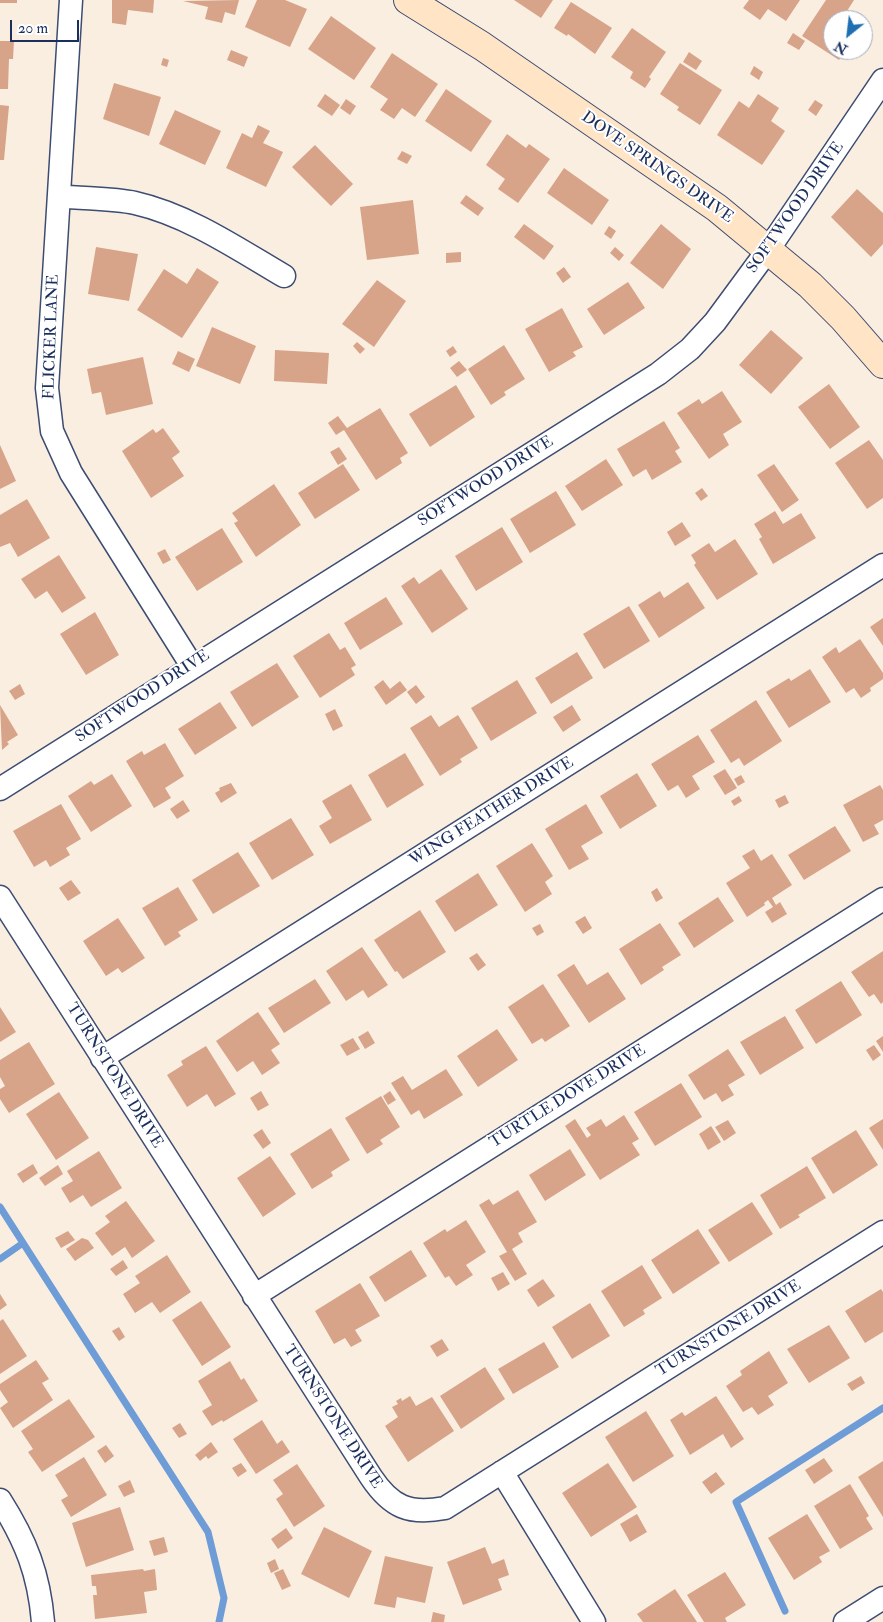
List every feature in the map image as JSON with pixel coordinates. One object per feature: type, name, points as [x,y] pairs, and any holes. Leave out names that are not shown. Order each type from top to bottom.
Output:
[{"type":"street","name":"FLICKER LANE","points":[[71,0],[46,388],[52,431],[71,474],[192,666]]},
{"type":"street","name":"DOVE SPRINGS DRIVE","points":[[408,0],[482,46],[717,208],[810,285],[837,312],[883,364]]},
{"type":"street","name":"SOFTWOOD DRIVE","points":[[0,788],[658,374],[690,350],[715,322],[768,250],[883,80]]},
{"type":"street","points":[[59,196],[136,203],[208,232],[284,276]]},
{"type":"street","name":"WING FEATHER DRIVE","points":[[102,1058],[883,565]]},
{"type":"street","name":"TURNSTONE DRIVE","points":[[0,897],[382,1493],[394,1503],[409,1510],[427,1511],[445,1508],[883,1232]]},
{"type":"street","name":"TURTLE DOVE DRIVE","points":[[254,1296],[883,899]]},
{"type":"street","points":[[502,1472],[594,1622]]},
{"type":"street","points":[[0,1500],[19,1530],[30,1556],[40,1592],[43,1622]]},
{"type":"street","points":[[845,1622],[883,1598]]},
{"type":"building","points":[[0,0],[17,0],[17,3],[0,3]]},
{"type":"building","points":[[112,0],[154,0],[153,13],[128,10],[126,25],[112,23]]},
{"type":"building","points":[[239,0],[235,15],[225,12],[222,23],[205,19],[208,7],[183,1]]},
{"type":"building","points":[[257,0],[285,0],[307,9],[290,47],[245,27]]},
{"type":"building","points":[[514,0],[553,0],[541,18]]},
{"type":"building","points":[[749,0],[800,0],[786,21],[768,9],[760,20],[743,8]]},
{"type":"building","points":[[826,0],[854,0],[848,10],[823,10],[823,50],[802,36]]},
{"type":"building","points":[[571,2],[612,28],[595,54],[568,34],[567,36],[554,28]]},
{"type":"building","points":[[331,16],[376,48],[354,80],[308,49]]},
{"type":"building","points":[[632,28],[666,52],[649,77],[651,79],[645,88],[630,78],[633,72],[611,57]]},
{"type":"building","points":[[793,33],[805,41],[799,50],[787,43]]},
{"type":"building","points":[[0,41],[14,41],[13,59],[9,59],[8,89],[0,89]]},
{"type":"building","points":[[231,50],[248,57],[244,67],[227,60]]},
{"type":"building","points":[[689,52],[702,61],[696,70],[683,62]]},
{"type":"building","points":[[392,53],[438,84],[415,117],[402,108],[394,119],[380,110],[388,99],[370,87]]},
{"type":"building","points":[[163,58],[169,60],[167,67],[161,65]]},
{"type":"building","points":[[680,63],[722,90],[700,125],[677,110],[679,107],[660,94]]},
{"type":"building","points":[[754,66],[763,72],[759,80],[750,74]]},
{"type":"building","points":[[114,83],[161,97],[149,136],[103,119]]},
{"type":"building","points":[[446,89],[492,121],[471,152],[425,121]]},
{"type":"building","points":[[325,94],[340,105],[332,116],[317,106]]},
{"type":"building","points":[[758,94],[779,108],[771,121],[785,131],[762,165],[717,135],[739,101],[749,108]]},
{"type":"building","points":[[346,99],[356,106],[350,115],[340,108]]},
{"type":"building","points":[[815,100],[823,105],[816,116],[808,110]]},
{"type":"building","points":[[0,105],[9,106],[4,160],[0,160]]},
{"type":"building","points":[[175,110],[221,131],[205,165],[159,144]]},
{"type":"building","points":[[258,125],[270,131],[263,143],[283,152],[266,187],[226,168],[242,133],[252,138]]},
{"type":"building","points":[[507,134],[526,148],[529,144],[550,159],[518,203],[498,189],[505,179],[486,165]]},
{"type":"building","points":[[315,145],[353,184],[331,206],[292,167]]},
{"type":"building","points":[[402,151],[412,156],[407,164],[397,159]]},
{"type":"building","points":[[564,168],[609,200],[592,225],[547,193]]},
{"type":"building","points":[[857,189],[883,213],[883,244],[871,257],[831,217]]},
{"type":"building","points":[[466,195],[484,208],[478,216],[460,203]]},
{"type":"building","points":[[413,200],[419,254],[367,260],[360,207]]},
{"type":"building","points":[[524,224],[554,246],[544,260],[514,237]]},
{"type":"building","points":[[661,224],[691,249],[663,289],[630,263]]},
{"type":"building","points":[[609,226],[616,231],[611,239],[604,234]]},
{"type":"building","points":[[96,247],[138,254],[129,301],[88,294]]},
{"type":"building","points":[[615,247],[624,255],[619,261],[610,253]]},
{"type":"building","points":[[461,252],[461,262],[446,263],[446,253]]},
{"type":"building","points":[[564,267],[571,277],[563,283],[556,273]]},
{"type":"building","points":[[197,268],[219,282],[182,338],[137,310],[164,269],[187,284]]},
{"type":"building","points":[[377,280],[406,301],[374,347],[342,324]]},
{"type":"building","points":[[628,282],[645,308],[604,335],[587,309]]},
{"type":"building","points":[[562,308],[583,347],[573,352],[576,356],[549,372],[525,329]]},
{"type":"building","points":[[212,327],[256,346],[240,384],[196,366]]},
{"type":"building","points":[[771,330],[803,358],[771,394],[739,365]]},
{"type":"building","points":[[357,342],[365,349],[360,354],[353,346]]},
{"type":"building","points":[[504,345],[525,379],[504,392],[506,395],[491,405],[468,369]]},
{"type":"building","points":[[453,346],[457,352],[450,357],[446,351]]},
{"type":"building","points":[[275,350],[329,353],[327,384],[274,381]]},
{"type":"building","points":[[178,351],[195,359],[189,372],[172,364]]},
{"type":"building","points":[[143,357],[153,404],[106,415],[101,392],[92,394],[87,369]]},
{"type":"building","points":[[459,361],[467,370],[457,377],[450,368]]},
{"type":"building","points":[[829,384],[860,427],[830,449],[798,407]]},
{"type":"building","points":[[456,385],[475,417],[430,447],[409,414]]},
{"type":"building","points":[[722,391],[742,422],[723,434],[729,445],[709,459],[677,413],[699,399],[702,404]]},
{"type":"building","points":[[380,408],[408,453],[400,458],[402,463],[376,480],[344,430],[336,435],[328,423],[338,416],[347,428]]},
{"type":"building","points":[[664,421],[680,448],[675,451],[682,462],[652,480],[646,469],[633,477],[617,449]]},
{"type":"building","points":[[163,428],[180,452],[172,458],[184,476],[151,498],[122,451],[153,429],[156,433]]},
{"type":"building","points":[[869,440],[883,460],[883,498],[867,509],[835,463]]},
{"type":"building","points":[[0,445],[16,481],[0,489]]},
{"type":"building","points":[[339,447],[347,459],[338,465],[330,452]]},
{"type":"building","points":[[606,459],[623,485],[582,511],[565,486]]},
{"type":"building","points":[[343,464],[360,490],[315,519],[298,493]]},
{"type":"building","points":[[774,464],[799,500],[782,512],[757,475]]},
{"type":"building","points":[[274,484],[301,525],[256,557],[234,523],[238,521],[232,513]]},
{"type":"building","points":[[702,488],[708,496],[701,501],[695,493]]},
{"type":"building","points":[[556,491],[576,525],[530,553],[510,519]]},
{"type":"building","points":[[27,499],[50,538],[18,557],[10,543],[0,547],[0,515]]},
{"type":"building","points":[[775,511],[783,524],[801,513],[816,538],[773,564],[759,539],[762,537],[754,524]]},
{"type":"building","points":[[682,522],[691,536],[675,546],[667,532]]},
{"type":"building","points":[[502,527],[523,562],[476,591],[455,556]]},
{"type":"building","points":[[222,528],[243,562],[197,591],[175,557]]},
{"type":"building","points":[[735,539],[758,574],[717,600],[694,565],[696,563],[691,555],[709,543],[715,552]]},
{"type":"building","points":[[165,549],[171,560],[163,564],[157,553]]},
{"type":"building","points":[[59,555],[86,598],[62,613],[47,591],[35,599],[21,579]]},
{"type":"building","points":[[441,569],[468,609],[432,633],[401,586],[414,577],[419,584]]},
{"type":"building","points":[[688,582],[705,608],[659,638],[638,605],[660,591],[664,598]]},
{"type":"building","points":[[386,597],[403,624],[360,650],[344,623]]},
{"type":"building","points":[[629,606],[650,641],[604,669],[583,634]]},
{"type":"building","points":[[95,612],[119,655],[86,675],[60,634]]},
{"type":"building","points":[[883,618],[883,646],[870,627]]},
{"type":"building","points":[[329,633],[340,650],[345,647],[356,665],[351,668],[355,675],[320,698],[293,656]]},
{"type":"building","points":[[860,639],[883,673],[883,679],[870,688],[871,691],[861,698],[854,688],[846,693],[822,657],[836,647],[839,653]]},
{"type":"building","points":[[577,652],[593,678],[551,704],[535,678]]},
{"type":"building","points":[[277,663],[299,697],[252,727],[230,692]]},
{"type":"building","points":[[810,669],[831,702],[789,728],[766,692],[789,678],[791,681]]},
{"type":"building","points":[[383,680],[390,689],[400,681],[407,690],[386,705],[374,687]]},
{"type":"building","points":[[517,680],[537,713],[491,741],[471,708]]},
{"type":"building","points":[[20,684],[25,694],[15,700],[9,691]]},
{"type":"building","points":[[416,685],[425,697],[416,704],[407,692]]},
{"type":"building","points":[[756,700],[782,741],[744,766],[739,758],[731,763],[710,730]]},
{"type":"building","points":[[220,702],[237,728],[195,755],[178,729]]},
{"type":"building","points":[[0,705],[18,735],[7,742],[9,744],[2,750]]},
{"type":"building","points":[[572,705],[581,720],[563,732],[553,717]]},
{"type":"building","points":[[335,709],[343,726],[333,731],[325,714]]},
{"type":"building","points":[[431,715],[439,727],[458,715],[478,748],[460,759],[462,762],[440,776],[410,728]]},
{"type":"building","points":[[698,735],[715,762],[692,776],[700,789],[686,798],[678,785],[668,791],[651,764]]},
{"type":"building","points":[[165,743],[184,776],[165,788],[171,798],[154,808],[126,761],[142,751],[144,755]]},
{"type":"building","points":[[405,753],[424,785],[387,808],[368,775]]},
{"type":"building","points":[[725,769],[737,788],[725,795],[713,776]]},
{"type":"building","points":[[637,773],[657,806],[620,829],[600,796]]},
{"type":"building","points":[[112,774],[132,806],[91,832],[68,796],[91,781],[94,785]]},
{"type":"building","points":[[741,775],[745,782],[738,786],[734,779]]},
{"type":"building","points":[[231,783],[237,793],[221,803],[215,793],[220,790],[219,788]]},
{"type":"building","points":[[351,784],[372,820],[330,844],[319,826],[332,818],[322,801]]},
{"type":"building","points":[[880,785],[883,790],[883,820],[874,825],[879,834],[863,842],[843,805]]},
{"type":"building","points":[[785,795],[789,803],[779,808],[775,800]]},
{"type":"building","points":[[739,796],[742,801],[734,806],[731,801]]},
{"type":"building","points":[[183,800],[190,811],[177,819],[170,809]]},
{"type":"building","points":[[61,804],[81,839],[66,848],[70,855],[50,867],[46,860],[34,867],[13,831]]},
{"type":"building","points":[[586,804],[603,833],[581,846],[589,859],[569,870],[545,829]]},
{"type":"building","points":[[291,818],[314,855],[272,880],[249,843]]},
{"type":"building","points":[[835,826],[851,851],[804,880],[788,855]]},
{"type":"building","points":[[532,843],[553,876],[545,882],[552,894],[525,912],[496,866]]},
{"type":"building","points":[[754,849],[761,861],[772,854],[792,885],[772,898],[776,905],[780,902],[787,914],[772,923],[765,912],[773,907],[768,900],[764,903],[765,905],[747,917],[726,883],[750,868],[742,856]]},
{"type":"building","points":[[238,852],[260,886],[213,914],[192,880]]},
{"type":"building","points":[[478,873],[498,905],[455,932],[435,901]]},
{"type":"building","points":[[71,880],[81,893],[68,901],[59,888]]},
{"type":"building","points":[[178,887],[198,920],[178,932],[181,936],[165,946],[142,908]]},
{"type":"building","points":[[657,888],[663,898],[656,902],[651,892]]},
{"type":"building","points":[[718,897],[734,921],[694,948],[678,923]]},
{"type":"building","points":[[420,910],[446,952],[403,979],[397,971],[395,972],[374,940]]},
{"type":"building","points":[[585,916],[592,928],[583,934],[575,922]]},
{"type":"building","points":[[118,918],[145,958],[122,973],[118,968],[106,976],[83,941]]},
{"type":"building","points":[[660,923],[681,955],[662,967],[664,970],[641,985],[619,949]]},
{"type":"building","points":[[540,924],[544,932],[537,936],[532,928]]},
{"type":"building","points":[[362,947],[388,985],[368,998],[363,990],[346,1001],[326,971]]},
{"type":"building","points":[[883,951],[883,1002],[881,1004],[874,994],[869,997],[851,972]]},
{"type":"building","points":[[477,953],[486,965],[478,971],[469,958]]},
{"type":"building","points":[[574,964],[587,985],[608,972],[626,999],[589,1023],[557,975]]},
{"type":"building","points":[[315,979],[331,1003],[284,1033],[268,1008]]},
{"type":"building","points":[[841,981],[862,1015],[816,1044],[795,1010]]},
{"type":"building","points":[[543,984],[570,1026],[545,1042],[542,1038],[532,1044],[508,1007]]},
{"type":"building","points":[[0,1007],[16,1032],[0,1042]]},
{"type":"building","points":[[258,1012],[280,1044],[271,1050],[280,1063],[262,1075],[253,1061],[237,1072],[216,1041]]},
{"type":"building","points":[[785,1016],[804,1048],[760,1075],[740,1042]]},
{"type":"building","points":[[497,1029],[518,1060],[478,1087],[457,1056]]},
{"type":"building","points":[[368,1031],[375,1043],[365,1049],[358,1037]]},
{"type":"building","points":[[883,1036],[883,1052],[876,1041]]},
{"type":"building","points":[[353,1038],[360,1049],[347,1056],[340,1045]]},
{"type":"building","points":[[29,1042],[55,1084],[9,1113],[0,1099],[0,1089],[5,1086],[0,1077],[0,1060]]},
{"type":"building","points":[[874,1045],[881,1055],[873,1061],[866,1050]]},
{"type":"building","points":[[206,1046],[236,1094],[215,1107],[207,1094],[187,1107],[167,1075],[183,1065],[181,1061]]},
{"type":"building","points":[[728,1049],[745,1075],[728,1085],[734,1095],[722,1102],[716,1093],[704,1100],[688,1075]]},
{"type":"building","points":[[446,1069],[463,1095],[424,1119],[419,1110],[411,1115],[391,1083],[403,1076],[412,1090]]},
{"type":"building","points":[[681,1083],[702,1117],[655,1146],[634,1112]]},
{"type":"building","points":[[261,1091],[269,1105],[258,1111],[250,1098]]},
{"type":"building","points":[[390,1091],[396,1100],[388,1105],[383,1096]]},
{"type":"building","points":[[59,1092],[89,1138],[56,1160],[26,1114]]},
{"type":"building","points":[[381,1096],[400,1127],[380,1140],[383,1144],[367,1154],[345,1118]]},
{"type":"building","points":[[624,1115],[639,1139],[632,1143],[640,1155],[600,1180],[565,1126],[575,1119],[587,1138],[591,1135],[586,1128],[601,1119],[606,1127]]},
{"type":"building","points":[[883,1119],[883,1150],[869,1128]]},
{"type":"building","points":[[728,1120],[736,1133],[724,1141],[715,1127]]},
{"type":"building","points":[[711,1126],[721,1142],[708,1150],[699,1134]]},
{"type":"building","points":[[331,1128],[350,1160],[331,1172],[333,1176],[312,1189],[290,1154]]},
{"type":"building","points":[[262,1129],[271,1143],[263,1149],[253,1135]]},
{"type":"building","points":[[856,1130],[878,1165],[833,1194],[811,1158]]},
{"type":"building","points":[[570,1149],[586,1175],[545,1201],[529,1175]]},
{"type":"building","points":[[99,1151],[122,1188],[91,1207],[83,1195],[70,1203],[61,1188],[73,1181],[67,1171]]},
{"type":"building","points":[[270,1156],[296,1194],[263,1217],[237,1178]]},
{"type":"building","points":[[33,1164],[38,1173],[23,1183],[17,1174]]},
{"type":"building","points":[[58,1165],[63,1174],[45,1186],[39,1178]]},
{"type":"building","points":[[807,1166],[826,1198],[798,1215],[800,1217],[780,1229],[760,1195]]},
{"type":"building","points":[[518,1190],[537,1222],[518,1233],[523,1242],[512,1249],[527,1274],[515,1281],[499,1256],[507,1252],[479,1205],[489,1199],[493,1205]]},
{"type":"building","points":[[126,1201],[155,1241],[132,1258],[125,1247],[112,1256],[95,1233],[110,1222],[105,1216]]},
{"type":"building","points":[[752,1202],[773,1234],[729,1262],[708,1230]]},
{"type":"building","points":[[466,1220],[486,1252],[466,1265],[473,1275],[456,1286],[449,1276],[445,1278],[423,1243],[445,1229],[447,1232]]},
{"type":"building","points":[[698,1229],[720,1263],[673,1294],[651,1260]]},
{"type":"building","points":[[68,1231],[75,1240],[61,1248],[55,1238]]},
{"type":"building","points":[[82,1238],[88,1240],[94,1248],[75,1261],[66,1249]]},
{"type":"building","points":[[411,1250],[427,1276],[385,1302],[369,1277]]},
{"type":"building","points":[[167,1255],[191,1292],[160,1313],[152,1302],[135,1313],[123,1294],[140,1283],[135,1276]]},
{"type":"building","points":[[123,1260],[128,1268],[116,1276],[110,1269]]},
{"type":"building","points":[[642,1265],[662,1298],[643,1310],[645,1314],[624,1327],[601,1291]]},
{"type":"building","points":[[503,1272],[510,1284],[498,1291],[491,1278]]},
{"type":"building","points":[[543,1279],[555,1296],[538,1307],[527,1290]]},
{"type":"building","points":[[360,1283],[380,1316],[355,1330],[362,1341],[351,1347],[345,1338],[334,1344],[315,1311]]},
{"type":"building","points":[[881,1289],[883,1292],[883,1332],[865,1343],[845,1311]]},
{"type":"building","points":[[0,1294],[7,1305],[0,1310]]},
{"type":"building","points":[[201,1301],[231,1347],[202,1366],[172,1320]]},
{"type":"building","points":[[590,1303],[610,1336],[572,1359],[552,1327]]},
{"type":"building","points":[[3,1319],[27,1356],[0,1374],[0,1321]]},
{"type":"building","points":[[829,1325],[850,1358],[809,1383],[787,1349]]},
{"type":"building","points":[[119,1327],[125,1337],[119,1341],[112,1331]]},
{"type":"building","points":[[442,1339],[449,1350],[437,1357],[430,1346]]},
{"type":"building","points":[[544,1342],[559,1367],[513,1394],[498,1369]]},
{"type":"building","points":[[769,1351],[788,1383],[768,1396],[774,1405],[758,1415],[752,1407],[743,1412],[726,1386],[742,1375],[740,1371]]},
{"type":"building","points":[[36,1360],[49,1379],[42,1383],[53,1400],[13,1428],[0,1408],[8,1402],[0,1390],[0,1384]]},
{"type":"building","points":[[230,1361],[241,1380],[244,1378],[258,1401],[223,1422],[222,1420],[212,1426],[202,1411],[212,1405],[198,1381]]},
{"type":"building","points":[[485,1367],[505,1399],[461,1429],[440,1396]]},
{"type":"building","points":[[861,1376],[865,1383],[852,1391],[847,1384]]},
{"type":"building","points":[[410,1396],[416,1406],[432,1397],[454,1431],[408,1462],[385,1426],[398,1417],[392,1407],[398,1404],[396,1401],[401,1398],[402,1401]]},
{"type":"building","points":[[716,1396],[744,1439],[731,1448],[723,1434],[690,1455],[670,1420],[682,1412],[685,1416]]},
{"type":"building","points":[[69,1399],[95,1437],[42,1472],[28,1452],[33,1449],[21,1431]]},
{"type":"building","points":[[646,1411],[674,1456],[633,1482],[605,1437]]},
{"type":"building","points":[[262,1420],[277,1444],[282,1440],[290,1452],[256,1474],[233,1439]]},
{"type":"building","points":[[180,1423],[187,1434],[179,1438],[172,1428]]},
{"type":"building","points":[[211,1442],[218,1452],[208,1459],[206,1456],[200,1461],[195,1455]]},
{"type":"building","points":[[106,1445],[114,1456],[105,1463],[97,1451]]},
{"type":"building","points":[[84,1457],[107,1495],[71,1517],[61,1500],[68,1496],[55,1475]]},
{"type":"building","points":[[824,1458],[833,1471],[814,1484],[805,1470]]},
{"type":"building","points":[[883,1461],[883,1517],[858,1477]]},
{"type":"building","points":[[241,1463],[247,1471],[238,1477],[232,1468]]},
{"type":"building","points":[[608,1463],[637,1507],[591,1537],[562,1493]]},
{"type":"building","points":[[297,1464],[325,1506],[294,1527],[276,1499],[283,1494],[273,1480]]},
{"type":"building","points":[[716,1472],[725,1484],[711,1494],[702,1482]]},
{"type":"building","points":[[130,1480],[135,1492],[124,1497],[118,1486]]},
{"type":"building","points":[[850,1484],[869,1516],[866,1518],[873,1529],[840,1549],[814,1506]]},
{"type":"building","points":[[120,1507],[134,1550],[86,1567],[72,1523]]},
{"type":"building","points":[[637,1514],[647,1532],[630,1542],[620,1524]]},
{"type":"building","points":[[807,1514],[830,1551],[819,1557],[822,1562],[794,1580],[768,1538]]},
{"type":"building","points":[[324,1527],[372,1551],[349,1598],[301,1574]]},
{"type":"building","points":[[286,1528],[293,1538],[278,1549],[271,1539]]},
{"type":"building","points":[[164,1537],[168,1552],[154,1556],[149,1541]]},
{"type":"building","points":[[485,1547],[492,1564],[504,1559],[509,1575],[498,1579],[502,1590],[463,1605],[447,1562]]},
{"type":"building","points":[[385,1556],[433,1567],[425,1603],[397,1597],[395,1608],[374,1604]]},
{"type":"building","points":[[275,1559],[279,1569],[271,1573],[267,1563]]},
{"type":"building","points":[[143,1569],[144,1571],[155,1569],[157,1590],[144,1592],[147,1613],[95,1619],[93,1595],[97,1595],[96,1586],[92,1586],[91,1575]]},
{"type":"building","points":[[283,1569],[291,1586],[282,1590],[274,1573]]},
{"type":"building","points":[[725,1572],[746,1605],[725,1618],[727,1622],[704,1622],[687,1595]]},
{"type":"building","points":[[675,1589],[697,1622],[643,1622],[637,1614]]},
{"type":"building","points":[[433,1612],[445,1615],[444,1622],[431,1622]]},
{"type":"waterway","points":[[0,1207],[208,1532],[224,1598],[219,1622]]},
{"type":"waterway","points":[[0,1259],[23,1243]]},
{"type":"waterway","points":[[785,1611],[736,1502],[883,1408]]}]
